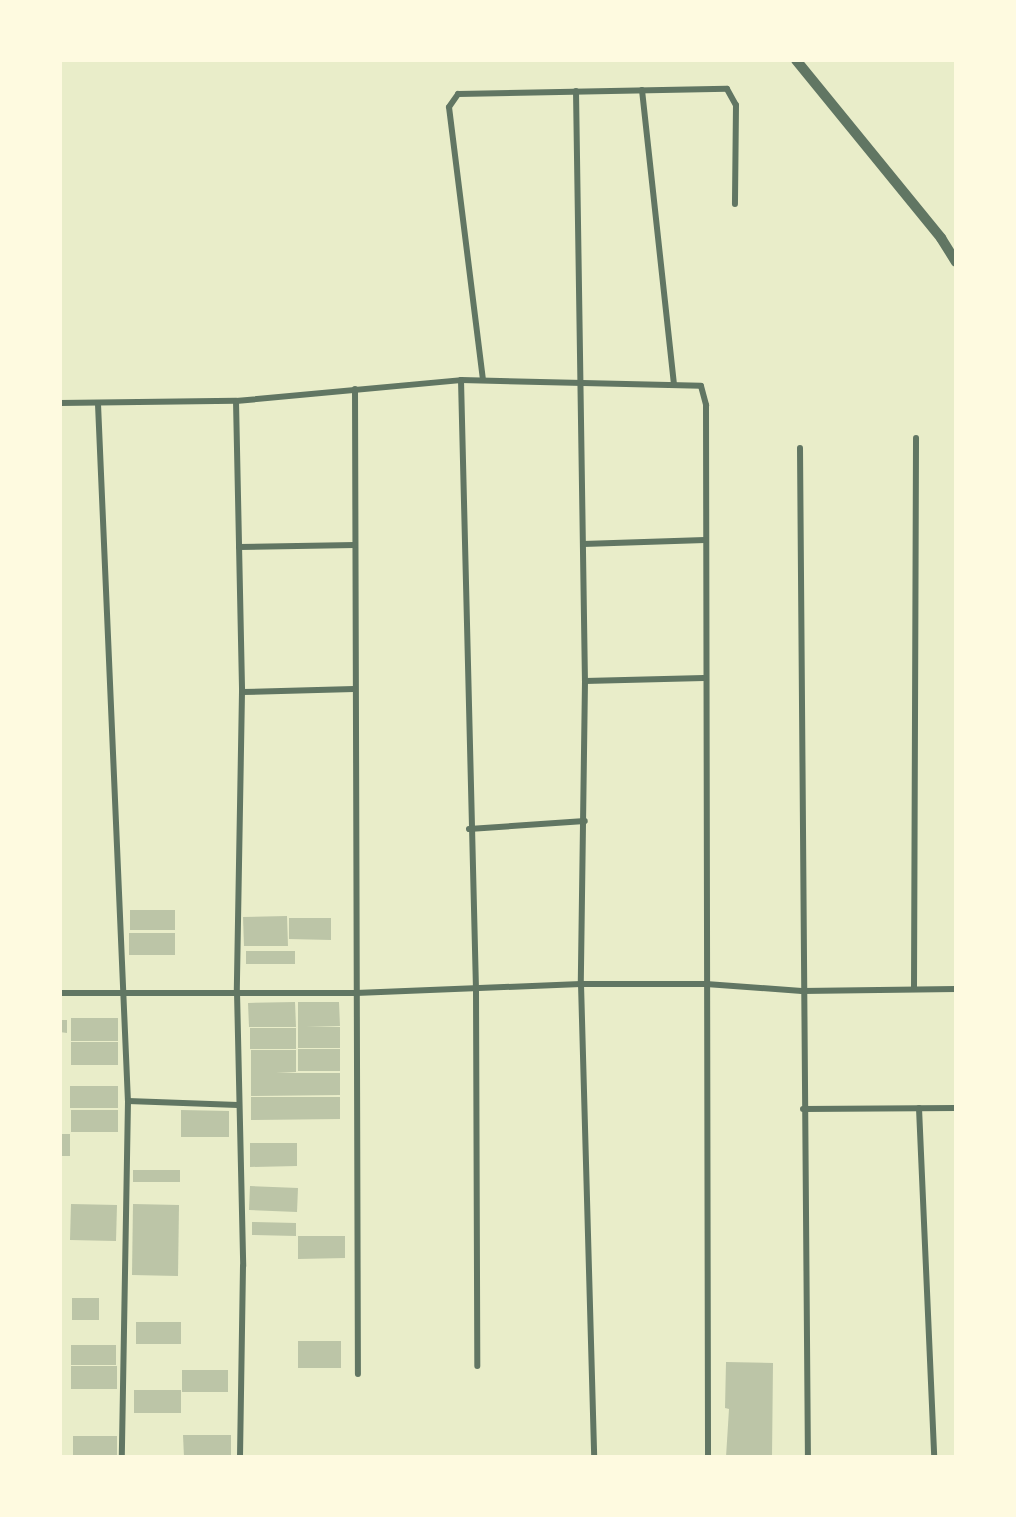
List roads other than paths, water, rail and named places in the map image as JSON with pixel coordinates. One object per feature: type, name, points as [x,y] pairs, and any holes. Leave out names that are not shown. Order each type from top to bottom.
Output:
[{"type":"street","points":[[796,60],[941,238],[956,262]]},
{"type":"street","points":[[642,90],[674,384]]},
{"type":"street","points":[[483,380],[449,107],[458,94],[467,92],[642,90],[731,91],[736,105],[735,204]]},
{"type":"street","points":[[576,91],[585,681],[585,820],[580,984],[594,1457]]},
{"type":"street","points":[[461,380],[469,829],[476,990],[477,1366]]},
{"type":"street","points":[[60,403],[236,401],[461,380],[700,386],[706,405],[704,678],[708,1457]]},
{"type":"street","points":[[355,389],[354,689],[358,1374]]},
{"type":"street","points":[[236,401],[242,692],[237,992],[243,1266],[240,1457]]},
{"type":"street","points":[[98,404],[128,1101],[123,1457]]},
{"type":"street","points":[[914,989],[916,438]]},
{"type":"street","points":[[800,448],[802,991],[808,1457]]},
{"type":"street","points":[[583,544],[705,540]]},
{"type":"street","points":[[239,547],[355,545]]},
{"type":"street","points":[[585,681],[704,678]]},
{"type":"street","points":[[242,692],[354,689]]},
{"type":"street","points":[[469,829],[585,820]]},
{"type":"street","points":[[60,993],[356,993],[476,990],[580,984],[706,984],[802,991],[956,989]]},
{"type":"street","points":[[128,1101],[238,1105]]},
{"type":"street","points":[[919,1108],[934,1457]]},
{"type":"street","points":[[804,1109],[956,1108]]}]
